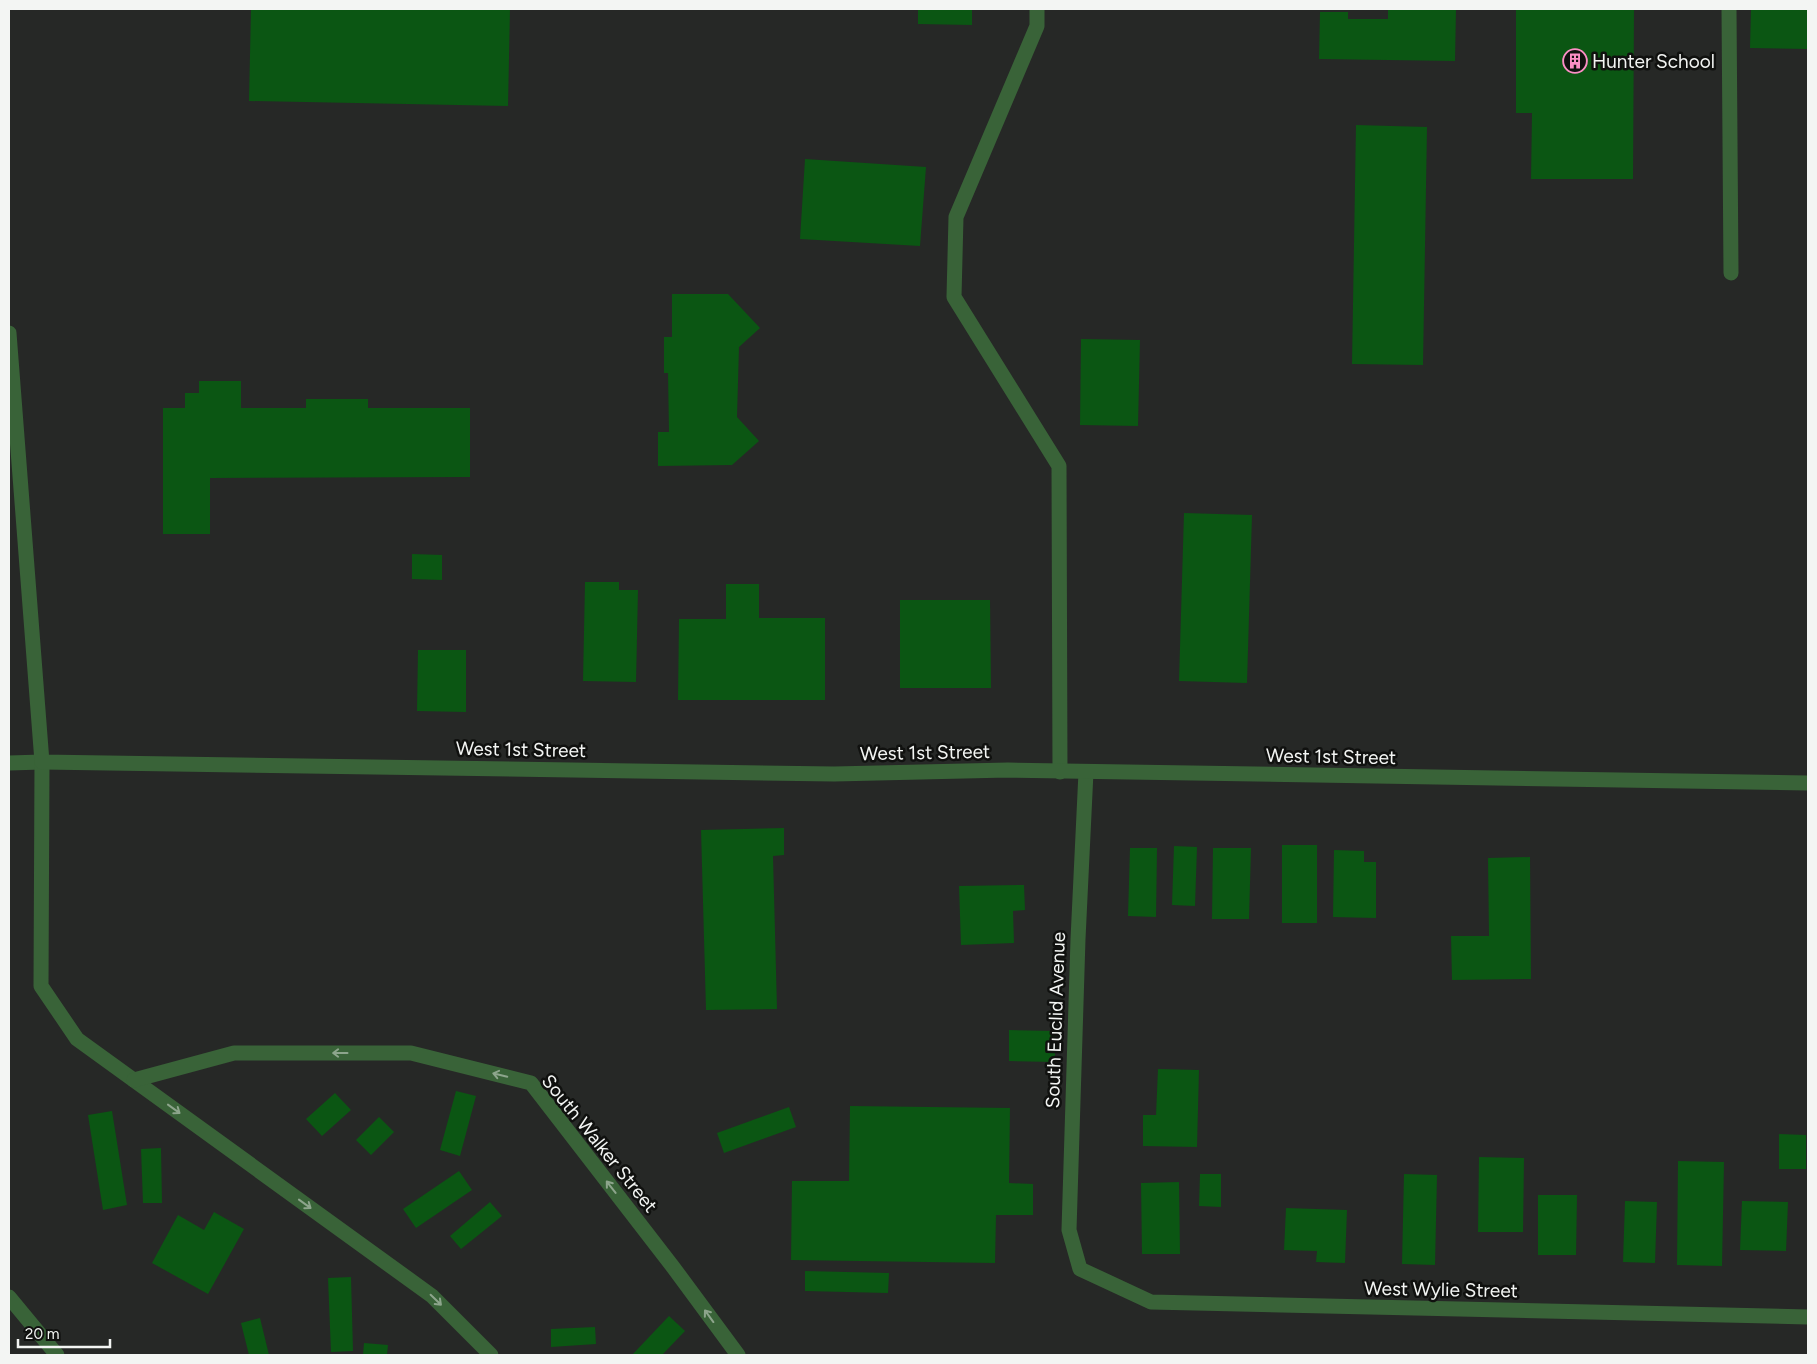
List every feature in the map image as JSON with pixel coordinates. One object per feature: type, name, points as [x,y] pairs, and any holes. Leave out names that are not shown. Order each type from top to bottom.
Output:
[{"type":"street","points":[[1037,9],[1037,26],[956,217],[954,297],[1059,466],[1060,772]]},
{"type":"street","points":[[1729,9],[1731,273]]},
{"type":"street","points":[[9,333],[42,762],[41,986],[77,1039],[432,1296],[491,1355]]},
{"type":"street","name":"West 1st Street","points":[[9,763],[834,774],[1008,770],[1808,783]]},
{"type":"street","name":"South Euclid Avenue","points":[[1080,1269],[1069,1230],[1078,939],[1086,772]]},
{"type":"street","name":"South Walker Street","points":[[134,1080],[234,1053],[411,1053],[531,1083],[738,1355]]},
{"type":"street","name":"West Wylie Street","points":[[1080,1269],[1151,1302],[1808,1317]]},
{"type":"street","points":[[9,1297],[57,1355]]},
{"type":"building","points":[[251,9],[510,9],[508,106],[249,101]]},
{"type":"building","points":[[918,9],[972,9],[972,25],[918,24]]},
{"type":"building","points":[[1388,9],[1456,9],[1455,61],[1319,59],[1320,12],[1348,12],[1348,19],[1388,19]]},
{"type":"building","name":"Hunter School","points":[[1516,9],[1634,9],[1633,179],[1531,179],[1532,113],[1516,113]]},
{"type":"building","points":[[1751,9],[1808,9],[1808,49],[1750,48]]},
{"type":"building","points":[[1356,125],[1427,127],[1423,365],[1352,364]]},
{"type":"building","points":[[805,159],[926,167],[920,246],[800,239]]},
{"type":"building","points":[[672,294],[728,294],[760,328],[739,347],[737,417],[759,441],[732,465],[658,466],[658,432],[669,432],[668,373],[664,373],[664,337],[672,337]]},
{"type":"building","points":[[1081,339],[1140,340],[1138,426],[1080,425]]},
{"type":"building","points":[[199,381],[241,381],[241,408],[306,408],[306,399],[368,399],[368,408],[470,408],[470,477],[210,478],[210,534],[163,534],[163,408],[185,408],[185,393],[199,393]]},
{"type":"building","points":[[1184,513],[1252,515],[1247,683],[1179,681]]},
{"type":"building","points":[[412,554],[442,555],[442,580],[412,579]]},
{"type":"building","points":[[585,582],[619,582],[619,590],[638,590],[636,682],[583,681]]},
{"type":"building","points":[[726,584],[759,584],[759,618],[825,618],[825,700],[678,700],[679,619],[726,619]]},
{"type":"building","points":[[900,600],[990,600],[991,688],[900,688]]},
{"type":"building","points":[[418,650],[466,650],[466,712],[417,711]]},
{"type":"building","points":[[784,828],[784,855],[773,856],[777,1009],[706,1010],[701,830]]},
{"type":"building","points":[[1282,845],[1317,845],[1317,923],[1282,923]]},
{"type":"building","points":[[1174,846],[1197,847],[1195,906],[1172,905]]},
{"type":"building","points":[[1130,848],[1157,848],[1156,917],[1128,916]]},
{"type":"building","points":[[1213,848],[1251,848],[1249,919],[1212,919]]},
{"type":"building","points":[[1334,850],[1364,851],[1364,862],[1376,862],[1376,918],[1333,917]]},
{"type":"building","points":[[1530,857],[1531,979],[1452,980],[1451,936],[1489,936],[1488,858]]},
{"type":"building","points":[[1024,885],[1025,910],[1013,911],[1014,943],[961,945],[959,886]]},
{"type":"building","points":[[1009,1030],[1055,1031],[1055,1062],[1009,1061]]},
{"type":"building","points":[[1158,1069],[1199,1070],[1197,1147],[1143,1146],[1143,1115],[1156,1115]]},
{"type":"building","points":[[456,1091],[476,1096],[460,1156],[440,1150]]},
{"type":"building","points":[[335,1093],[351,1110],[322,1136],[306,1119]]},
{"type":"building","points":[[850,1106],[1010,1108],[1009,1183],[1033,1184],[1033,1215],[996,1215],[995,1263],[791,1260],[792,1181],[849,1181]]},
{"type":"building","points":[[789,1107],[796,1127],[724,1153],[717,1133]]},
{"type":"building","points":[[112,1111],[127,1205],[103,1210],[88,1115]]},
{"type":"building","points":[[379,1117],[394,1132],[371,1155],[356,1140]]},
{"type":"building","points":[[1779,1134],[1806,1135],[1806,1169],[1779,1169]]},
{"type":"building","points":[[161,1148],[162,1203],[143,1203],[141,1149]]},
{"type":"building","points":[[1479,1157],[1524,1158],[1523,1232],[1478,1232]]},
{"type":"building","points":[[1678,1161],[1724,1162],[1722,1266],[1677,1265]]},
{"type":"building","points":[[459,1171],[472,1190],[416,1228],[403,1209]]},
{"type":"building","points":[[1200,1174],[1221,1174],[1221,1207],[1199,1206]]},
{"type":"building","points":[[1404,1174],[1437,1175],[1435,1265],[1402,1264]]},
{"type":"building","points":[[1179,1182],[1180,1254],[1142,1254],[1141,1183]]},
{"type":"building","points":[[1538,1195],[1577,1195],[1576,1255],[1538,1255]]},
{"type":"building","points":[[1625,1201],[1657,1202],[1655,1263],[1623,1262]]},
{"type":"building","points":[[1742,1201],[1788,1202],[1786,1251],[1740,1250]]},
{"type":"building","points":[[490,1202],[502,1216],[461,1249],[450,1236]]},
{"type":"building","points":[[1286,1208],[1347,1210],[1345,1263],[1316,1262],[1317,1251],[1284,1250]]},
{"type":"building","points":[[214,1212],[244,1229],[208,1294],[152,1263],[178,1215],[204,1230]]},
{"type":"building","points":[[805,1271],[889,1273],[888,1293],[805,1291]]},
{"type":"building","points":[[351,1277],[353,1351],[331,1352],[328,1278]]},
{"type":"building","points":[[669,1316],[685,1331],[662,1355],[632,1355]]},
{"type":"building","points":[[260,1318],[269,1355],[249,1355],[241,1323]]},
{"type":"building","points":[[595,1327],[596,1344],[551,1347],[551,1329]]},
{"type":"building","points":[[364,1343],[388,1345],[387,1355],[363,1355]]},
{"type":"place","name":"Hunter School","points":[[1575,61]]}]
